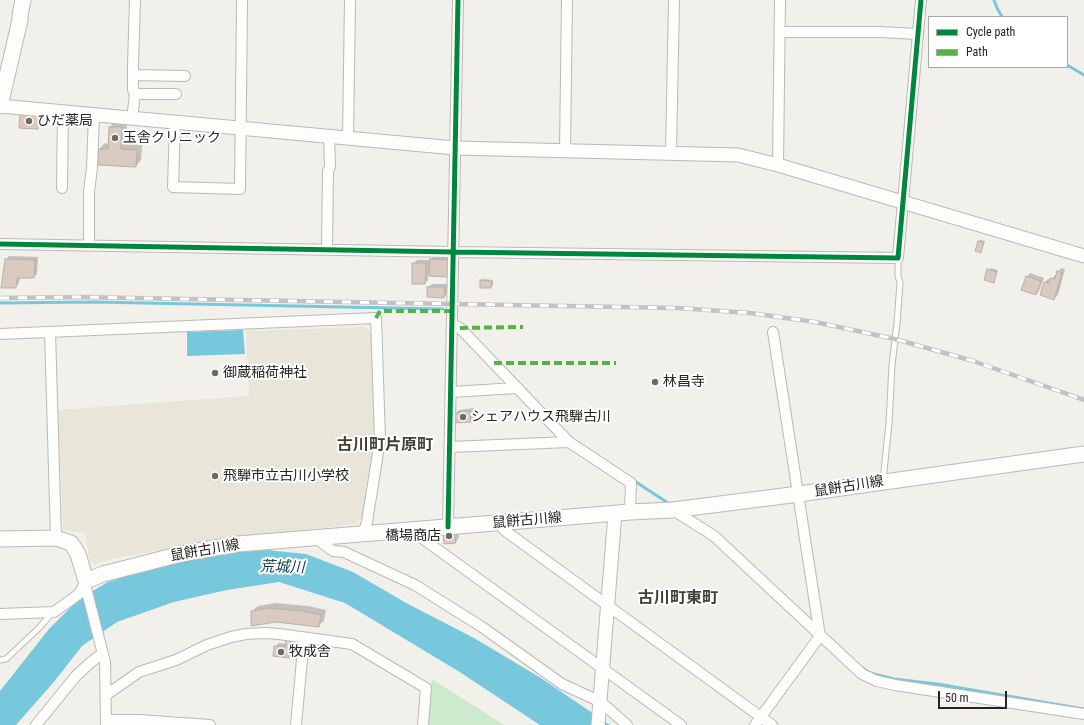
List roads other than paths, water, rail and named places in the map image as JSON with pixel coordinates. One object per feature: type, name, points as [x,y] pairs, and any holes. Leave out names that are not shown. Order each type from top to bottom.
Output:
[{"type":"main road","points":[[0,106],[20,20],[23,0]]},
{"type":"main road","name":"鼠餅古川線","points":[[87,586],[103,574],[185,553],[238,544],[317,539],[630,512],[673,510],[1084,454]]},
{"type":"main road","points":[[0,539],[56,538],[71,543],[75,547],[78,554],[87,586]]},
{"type":"street","points":[[132,119],[135,94],[133,90],[135,0]]},
{"type":"street","points":[[175,122],[173,188],[240,189],[242,0]]},
{"type":"street","points":[[348,138],[350,0]]},
{"type":"street","points":[[448,527],[458,0]]},
{"type":"street","points":[[565,150],[567,0]]},
{"type":"street","points":[[671,153],[674,0]]},
{"type":"street","points":[[778,165],[780,0]]},
{"type":"street","points":[[0,244],[898,258],[921,0]]},
{"type":"street","points":[[780,32],[880,32],[917,34]]},
{"type":"street","points":[[134,75],[185,76]]},
{"type":"street","points":[[135,94],[176,94]]},
{"type":"street","points":[[0,106],[455,148],[738,155],[778,165],[1084,256]]},
{"type":"street","points":[[62,188],[63,111]]},
{"type":"street","points":[[89,245],[89,191],[92,168],[94,115]]},
{"type":"street","points":[[326,250],[329,136]]},
{"type":"street","points":[[0,334],[376,318],[380,440],[367,522],[363,534]]},
{"type":"street","points":[[452,324],[460,328],[569,442],[631,484],[630,512]]},
{"type":"street","points":[[50,332],[56,538]]},
{"type":"street","points":[[758,721],[820,636],[773,332]]},
{"type":"street","points":[[451,392],[517,388]]},
{"type":"street","points":[[450,447],[569,442]]},
{"type":"street","points":[[673,510],[714,536],[862,674],[877,681],[1084,714]]},
{"type":"street","points":[[598,725],[615,514]]},
{"type":"street","points":[[500,523],[504,530],[608,606],[758,721],[772,725]]},
{"type":"street","points":[[412,531],[681,725]]},
{"type":"street","points":[[317,539],[333,551],[344,552],[414,585],[482,627],[562,684],[600,705],[627,725]]},
{"type":"street","points":[[0,614],[54,612],[79,594],[87,586]]},
{"type":"street","points":[[87,586],[106,668],[106,723],[139,720],[210,725]]},
{"type":"street","points":[[106,695],[139,672],[176,660],[207,645],[231,637],[266,633],[352,644],[426,688],[423,725]]},
{"type":"street","points":[[296,725],[304,638]]},
{"type":"street","points":[[36,725],[76,676],[103,650]]},
{"type":"lane","points":[[882,482],[889,423],[892,365],[898,323],[900,283],[898,276],[898,258]]},
{"type":"lane","points":[[0,660],[6,659],[54,612]]},
{"type":"water","points":[[243,330],[245,354],[187,356],[187,332]]},
{"type":"water","name":"荒城川","points":[[267,550],[306,554],[353,572],[408,604],[474,638],[541,678],[610,725],[540,725],[458,671],[345,603],[279,582],[227,590],[174,602],[117,622],[82,646],[53,683],[16,725],[0,725],[0,691],[49,629],[79,599],[108,582],[153,568],[215,554]]},
{"type":"waterway","points":[[994,0],[1001,16]]},
{"type":"waterway","points":[[1068,66],[1084,75]]},
{"type":"waterway","points":[[0,303],[94,302],[443,309]]},
{"type":"waterway","points":[[633,480],[668,503]]},
{"type":"waterway","points":[[861,667],[870,673],[894,679],[937,684],[1084,709]]},
{"type":"railway","points":[[0,298],[80,297],[678,308],[750,313],[815,322],[895,339],[973,361],[1084,400]]},
{"type":"place","name":"ひだ薬局","points":[[29,121]]},
{"type":"place","name":"玉舎クリニック","points":[[115,138]]},
{"type":"place","name":"御蔵稲荷神社","points":[[215,373]]},
{"type":"place","name":"林昌寺","points":[[655,382]]},
{"type":"place","name":"シェアハウス飛騨古川","points":[[463,417]]},
{"type":"place","name":"飛騨市立古川小学校","points":[[215,476]]},
{"type":"place","name":"橋場商店","points":[[449,536]]},
{"type":"place","name":"牧成舎","points":[[281,652]]},
{"type":"district","name":"古川町片原町","points":[[385,446]]},
{"type":"district","name":"古川町東町","points":[[678,599]]}]
